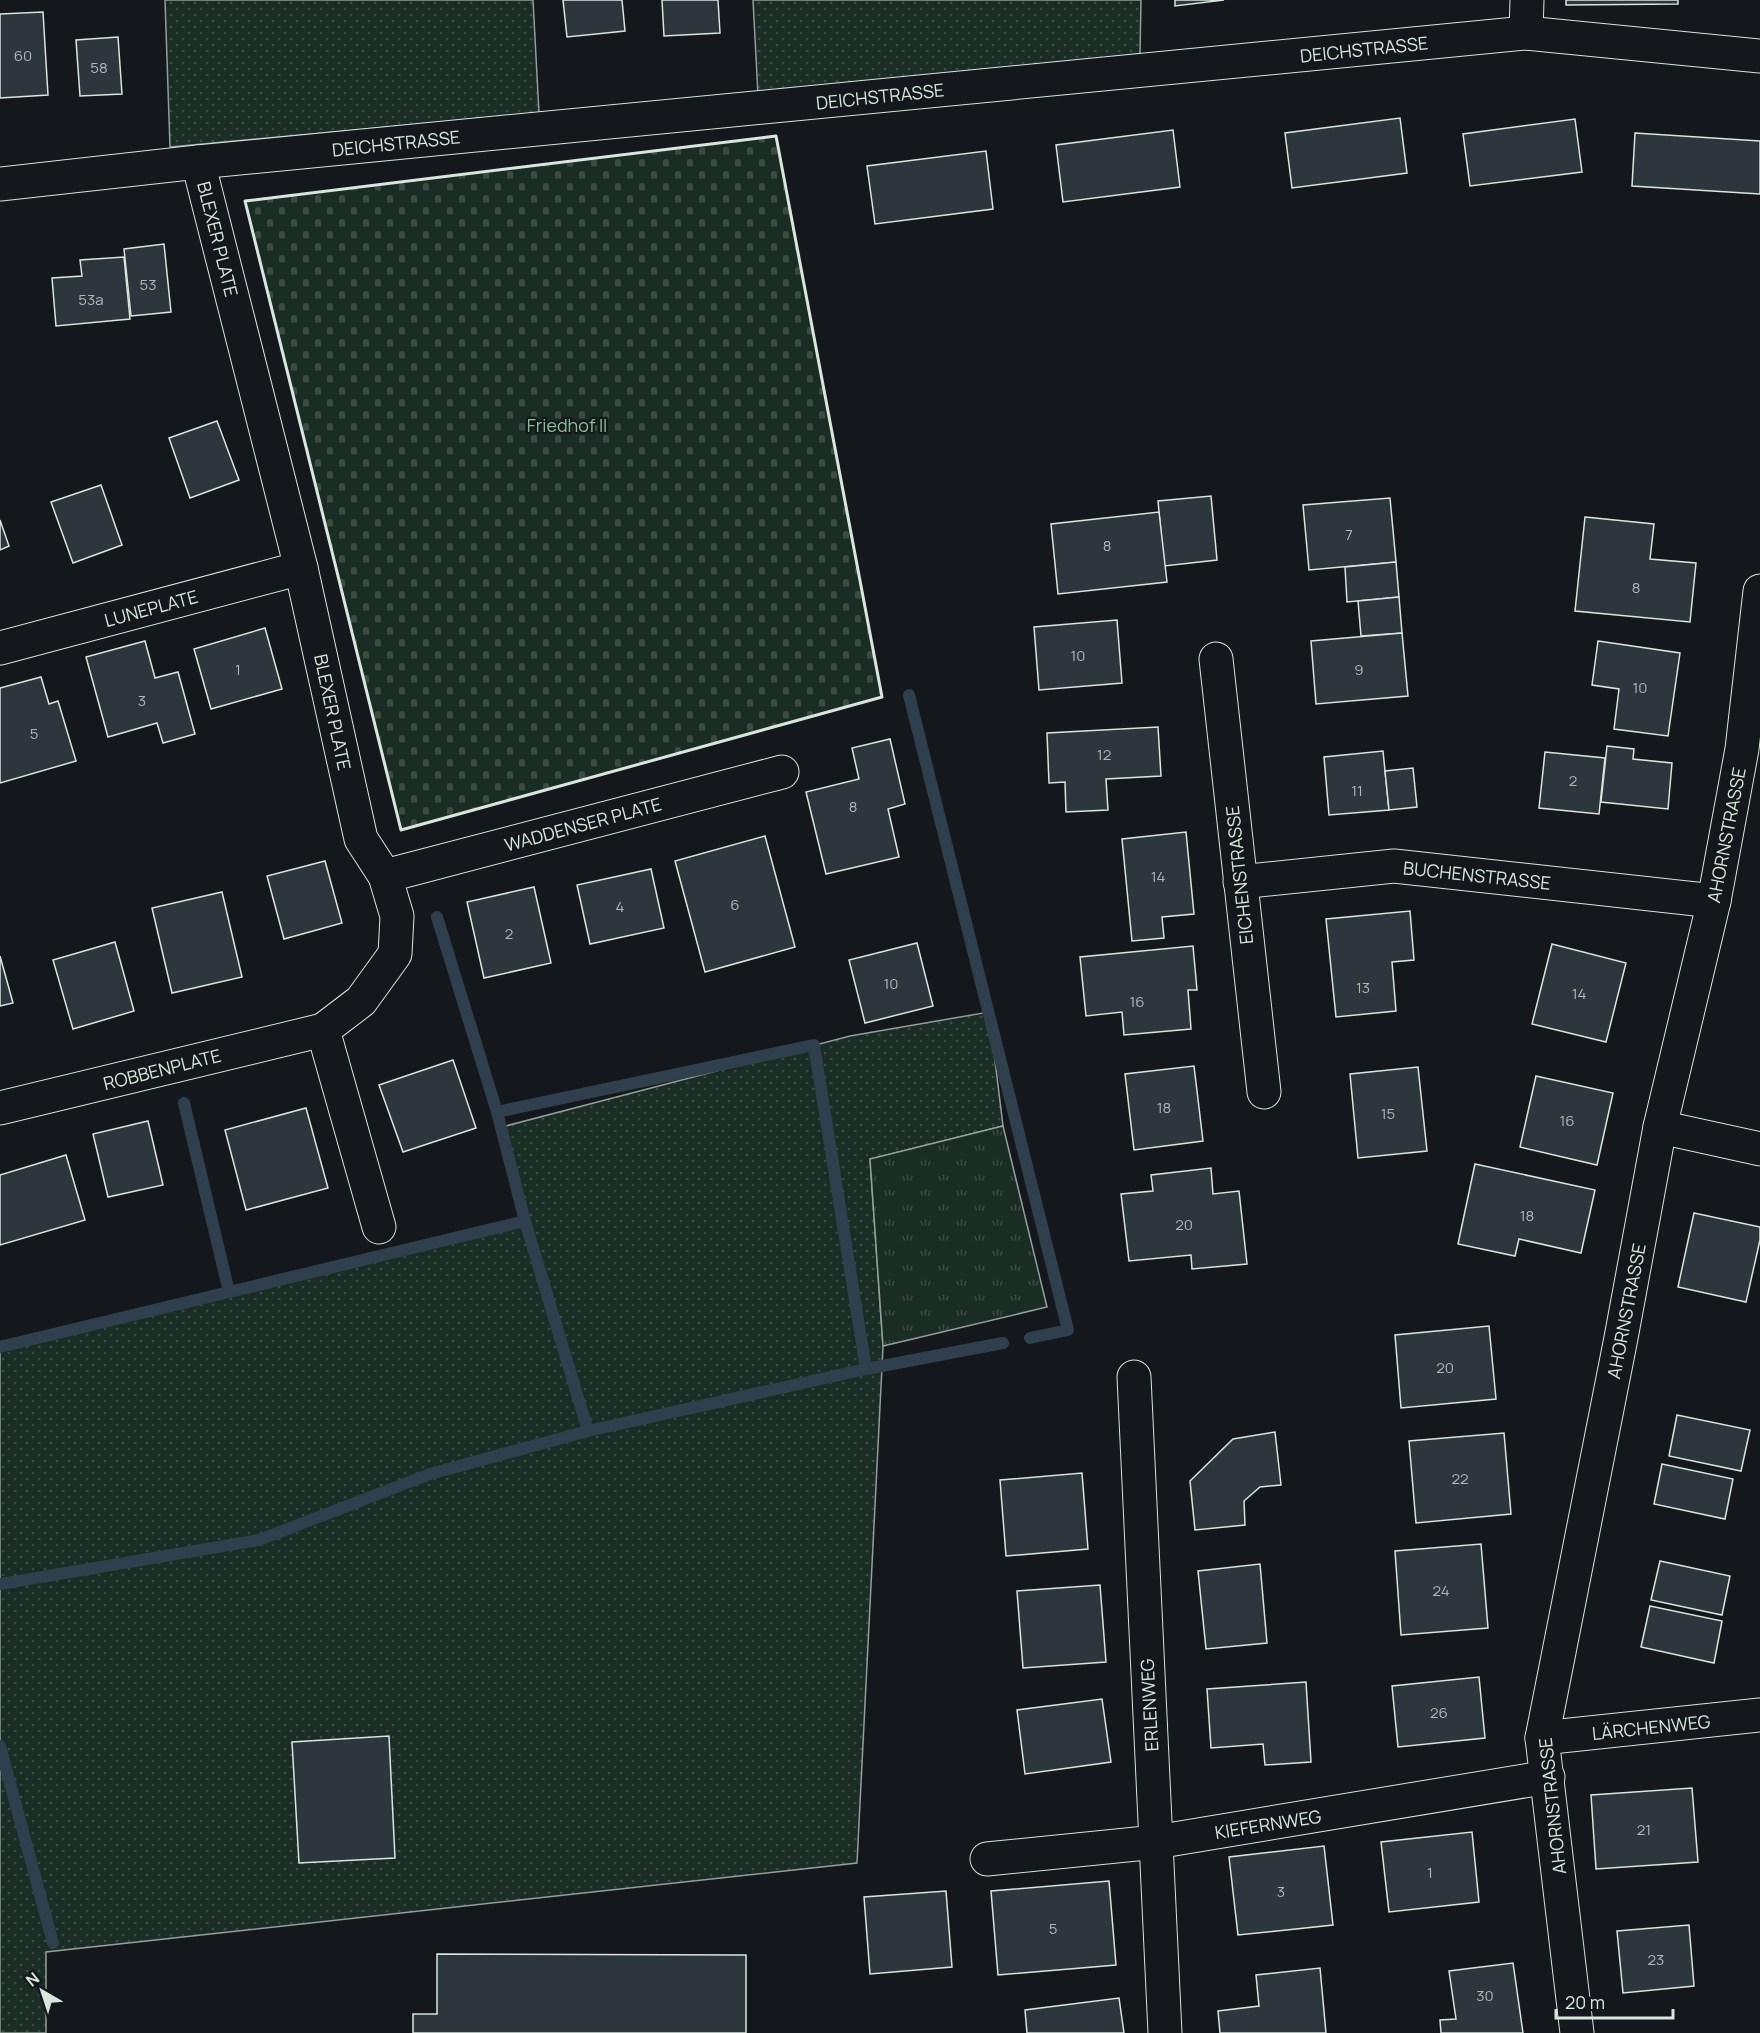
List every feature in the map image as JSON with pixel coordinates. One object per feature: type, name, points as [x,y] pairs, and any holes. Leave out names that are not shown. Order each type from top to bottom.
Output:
[{"type":"street","points":[[1526,33],[1527,0]]},
{"type":"street","name":"DEICHSTRASSE","points":[[0,184],[198,162],[1526,33],[1760,56]]},
{"type":"street","name":"BLEXER PLATE","points":[[198,162],[301,568],[361,839],[385,876],[397,916],[395,954],[361,1001],[323,1029]]},
{"type":"street","name":"LUNEPLATE","points":[[0,648],[301,568]]},
{"type":"street","name":"AHORNSTRASSE","points":[[1577,2033],[1542,1738],[1660,1127],[1751,750],[1760,591]]},
{"type":"street","name":"EICHENSTRASSE","points":[[1216,659],[1264,1092]]},
{"type":"street","name":"WADDENSER PLATE","points":[[385,876],[782,772]]},
{"type":"street","name":"BUCHENSTRASSE","points":[[1240,882],[1394,866],[1714,901]]},
{"type":"street","points":[[323,1029],[379,1227]]},
{"type":"street","name":"ROBBENPLATE","points":[[0,1108],[323,1029]]},
{"type":"street","points":[[1660,1127],[1760,1149]]},
{"type":"street","name":"ERLENWEG","points":[[1134,1377],[1165,2033]]},
{"type":"street","name":"LÄRCHENWEG","points":[[1542,1738],[1760,1715]]},
{"type":"street","name":"KIEFERNWEG","points":[[987,1859],[1156,1842],[1548,1777]]},
{"type":"green space","points":[[165,0],[533,0],[539,113],[170,147]]},
{"type":"green space","points":[[753,0],[1141,0],[1140,54],[758,95]]},
{"type":"green space","name":"Friedhof II","points":[[776,136],[882,697],[401,830],[245,201]]},
{"type":"green space","points":[[989,1012],[1003,1126],[870,1159],[883,1347],[857,1863],[46,1952],[46,2033],[0,2033],[0,1347],[524,1221],[498,1128],[850,1036]]},
{"type":"green space","points":[[1003,1126],[1047,1307],[883,1346],[870,1159]]},
{"type":"building","points":[[563,0],[622,0],[625,31],[567,37]]},
{"type":"building","points":[[662,0],[718,0],[720,33],[664,36]]},
{"type":"building","points":[[1175,0],[1224,0],[1175,6]]},
{"type":"building","points":[[1566,0],[1678,0],[1678,4],[1566,5]]},
{"type":"building","points":[[43,12],[48,95],[0,98],[0,14]]},
{"type":"building","points":[[118,37],[122,94],[80,96],[76,40]]},
{"type":"building","points":[[1400,118],[1407,173],[1292,188],[1285,133]]},
{"type":"building","points":[[1575,119],[1582,172],[1470,186],[1463,134]]},
{"type":"building","points":[[1173,130],[1180,187],[1063,202],[1056,145]]},
{"type":"building","points":[[1635,133],[1760,141],[1760,194],[1632,186]]},
{"type":"building","points":[[986,151],[993,209],[875,224],[867,166]]},
{"type":"building","points":[[164,244],[171,312],[131,316],[124,249]]},
{"type":"building","points":[[124,257],[130,319],[56,326],[52,278],[82,276],[80,260]]},
{"type":"building","points":[[217,421],[239,480],[190,498],[169,438]]},
{"type":"building","points":[[101,485],[122,545],[73,563],[51,502]]},
{"type":"building","points":[[1211,496],[1217,560],[1164,566],[1158,501]]},
{"type":"building","points":[[1390,498],[1396,562],[1309,570],[1303,505]]},
{"type":"building","points":[[1159,512],[1167,582],[1058,594],[1051,524]]},
{"type":"building","points":[[1585,517],[1654,524],[1650,559],[1696,563],[1690,622],[1575,611]]},
{"type":"building","points":[[0,520],[9,546],[0,550]]},
{"type":"building","points":[[1396,562],[1399,597],[1347,602],[1345,567]]},
{"type":"building","points":[[1399,597],[1402,633],[1361,636],[1358,601]]},
{"type":"building","points":[[1117,620],[1122,683],[1039,690],[1034,627]]},
{"type":"building","points":[[265,628],[282,689],[211,709],[194,649]]},
{"type":"building","points":[[1402,633],[1408,696],[1316,704],[1311,641]]},
{"type":"building","points":[[145,641],[155,678],[178,672],[195,734],[163,743],[157,723],[108,737],[86,657]]},
{"type":"building","points":[[1598,641],[1680,653],[1668,736],[1614,729],[1619,689],[1592,685]]},
{"type":"building","points":[[41,677],[49,704],[58,701],[76,761],[0,783],[0,688]]},
{"type":"building","points":[[1158,727],[1161,776],[1106,779],[1108,810],[1066,812],[1065,782],[1049,783],[1047,733]]},
{"type":"building","points":[[890,739],[905,804],[888,809],[899,857],[826,874],[806,792],[859,779],[852,748]]},
{"type":"building","points":[[1607,746],[1634,749],[1633,759],[1672,763],[1668,809],[1601,802]]},
{"type":"building","points":[[1383,751],[1389,810],[1329,815],[1324,757]]},
{"type":"building","points":[[1545,752],[1605,758],[1599,814],[1539,808]]},
{"type":"building","points":[[1413,768],[1417,807],[1389,810],[1385,771]]},
{"type":"building","points":[[1186,832],[1194,914],[1162,917],[1164,938],[1132,941],[1122,839]]},
{"type":"building","points":[[765,836],[795,947],[705,972],[675,861]]},
{"type":"building","points":[[325,861],[342,923],[284,939],[267,876]]},
{"type":"building","points":[[651,869],[664,928],[590,944],[577,885]]},
{"type":"building","points":[[534,887],[551,963],[484,978],[467,902]]},
{"type":"building","points":[[222,892],[242,977],[172,993],[152,908]]},
{"type":"building","points":[[1410,911],[1414,960],[1392,962],[1396,1011],[1336,1017],[1326,919]]},
{"type":"building","points":[[115,942],[134,1011],[73,1029],[53,960]]},
{"type":"building","points":[[917,943],[933,1006],[865,1023],[849,960]]},
{"type":"building","points":[[1552,944],[1626,963],[1606,1042],[1532,1024]]},
{"type":"building","points":[[1193,946],[1197,990],[1188,990],[1191,1029],[1124,1035],[1122,1012],[1086,1016],[1080,957]]},
{"type":"building","points":[[0,956],[13,1003],[0,1006]]},
{"type":"building","points":[[453,1060],[476,1128],[403,1152],[379,1085]]},
{"type":"building","points":[[1194,1066],[1203,1141],[1134,1150],[1125,1074]]},
{"type":"building","points":[[1418,1067],[1427,1151],[1358,1158],[1350,1074]]},
{"type":"building","points":[[1536,1076],[1613,1093],[1597,1165],[1520,1147]]},
{"type":"building","points":[[306,1108],[328,1188],[246,1210],[225,1130]]},
{"type":"building","points":[[148,1121],[163,1185],[108,1197],[93,1134]]},
{"type":"building","points":[[66,1155],[85,1220],[0,1245],[0,1175]]},
{"type":"building","points":[[1475,1164],[1595,1190],[1581,1253],[1519,1239],[1515,1256],[1458,1244]]},
{"type":"building","points":[[1211,1168],[1213,1194],[1239,1191],[1247,1264],[1192,1269],[1191,1255],[1129,1261],[1121,1194],[1153,1191],[1151,1175]]},
{"type":"building","points":[[1694,1213],[1760,1227],[1760,1240],[1746,1302],[1678,1287]]},
{"type":"building","points":[[1489,1326],[1496,1399],[1401,1408],[1395,1335]]},
{"type":"building","points":[[1677,1415],[1750,1430],[1741,1471],[1669,1456]]},
{"type":"building","points":[[1275,1432],[1281,1485],[1260,1487],[1244,1501],[1245,1525],[1195,1530],[1190,1481],[1233,1439]]},
{"type":"building","points":[[1504,1433],[1511,1514],[1416,1523],[1409,1441]]},
{"type":"building","points":[[1662,1464],[1733,1479],[1725,1519],[1654,1504]]},
{"type":"building","points":[[1082,1473],[1088,1549],[1006,1556],[1000,1480]]},
{"type":"building","points":[[1481,1544],[1488,1628],[1401,1635],[1395,1551]]},
{"type":"building","points":[[1660,1561],[1730,1576],[1722,1615],[1651,1600]]},
{"type":"building","points":[[1260,1564],[1267,1643],[1206,1649],[1198,1571]]},
{"type":"building","points":[[1100,1585],[1106,1662],[1023,1668],[1017,1591]]},
{"type":"building","points":[[1650,1606],[1722,1621],[1714,1663],[1641,1647]]},
{"type":"building","points":[[1479,1677],[1485,1738],[1398,1747],[1392,1686]]},
{"type":"building","points":[[1306,1682],[1311,1762],[1265,1765],[1263,1744],[1211,1748],[1207,1689]]},
{"type":"building","points":[[1102,1699],[1111,1762],[1025,1774],[1017,1710]]},
{"type":"building","points":[[389,1736],[395,1858],[299,1863],[292,1742]]},
{"type":"building","points":[[1692,1788],[1698,1862],[1596,1869],[1591,1795]]},
{"type":"building","points":[[1472,1832],[1479,1902],[1389,1912],[1381,1842]]},
{"type":"building","points":[[1324,1846],[1333,1925],[1238,1935],[1229,1857]]},
{"type":"building","points":[[1109,1881],[1116,1965],[998,1975],[991,1891]]},
{"type":"building","points":[[946,1891],[952,1967],[870,1974],[864,1897]]},
{"type":"building","points":[[1689,1925],[1694,1986],[1623,1993],[1617,1931]]},
{"type":"building","points":[[437,1954],[746,1955],[746,2033],[413,2033],[413,2014],[437,2014]]},
{"type":"building","points":[[1513,1963],[1523,2033],[1441,2033],[1440,2020],[1456,2019],[1449,1971]]},
{"type":"building","points":[[1320,1968],[1326,2033],[1220,2033],[1218,2011],[1259,2006],[1256,1975]]},
{"type":"building","points":[[1119,1998],[1124,2033],[1027,2033],[1025,2010]]},
{"type":"waterway","points":[[909,695],[1068,1330],[1030,1338]]},
{"type":"waterway","points":[[437,917],[497,1112],[525,1221],[588,1431]]},
{"type":"waterway","points":[[497,1112],[814,1045],[866,1369]]},
{"type":"waterway","points":[[184,1103],[229,1292]]},
{"type":"waterway","points":[[0,1347],[525,1221]]},
{"type":"waterway","points":[[0,1584],[259,1540],[430,1474],[588,1431],[866,1369],[1003,1343]]},
{"type":"waterway","points":[[0,1746],[53,1943]]},
{"type":"wall","points":[[776,136],[882,697],[401,830],[245,201],[776,136]]}]
